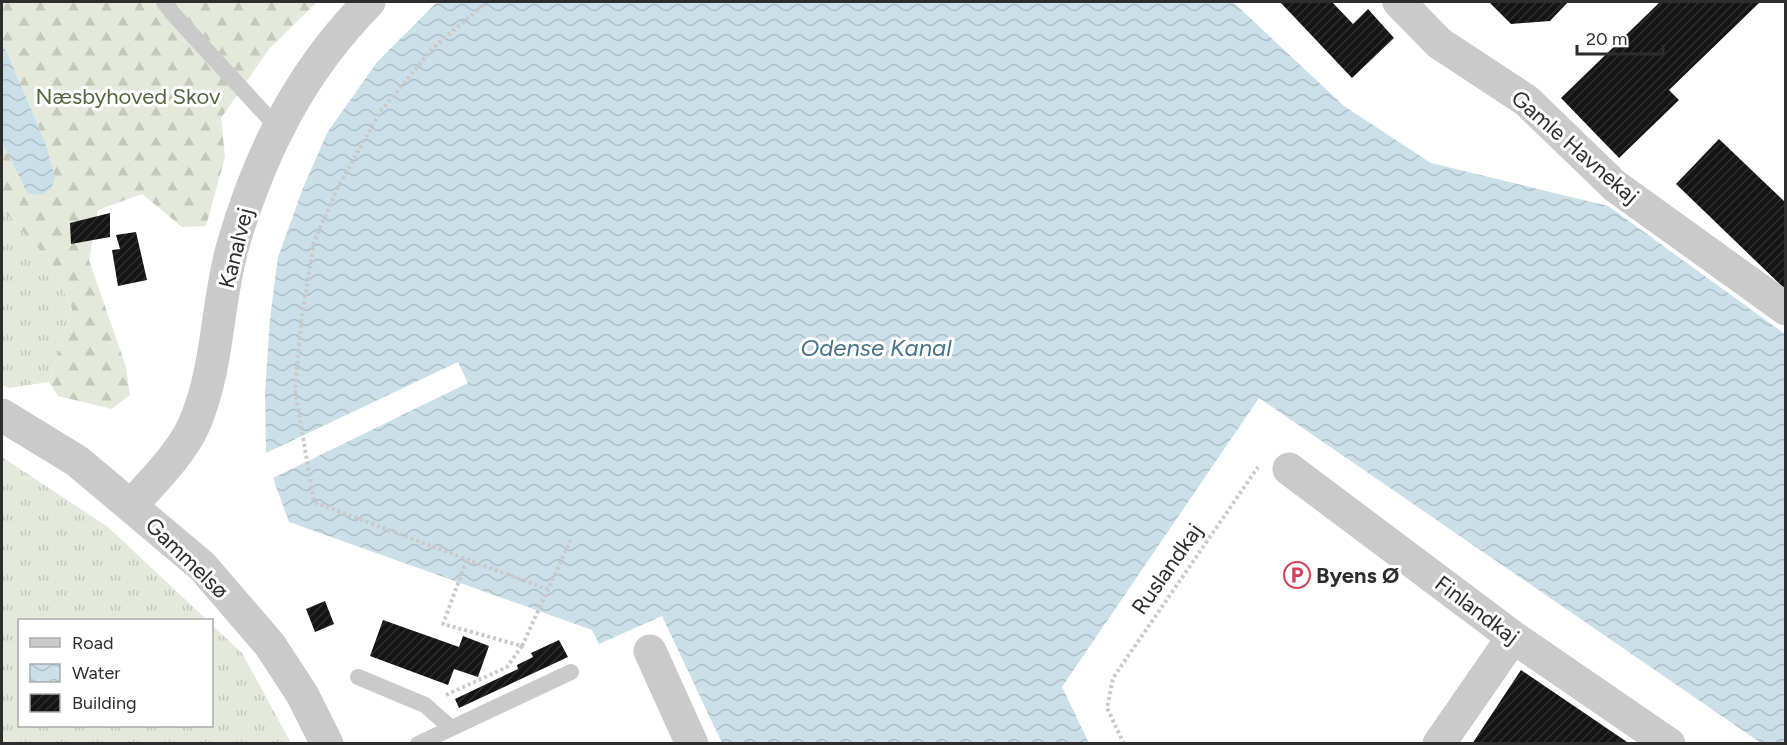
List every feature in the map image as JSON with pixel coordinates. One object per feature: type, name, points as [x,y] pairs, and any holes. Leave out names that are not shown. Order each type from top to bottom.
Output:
[{"type":"street","name":"Kanalvej","points":[[132,505],[171,461],[193,428],[205,397],[232,247],[253,183],[277,127],[312,68],[344,27],[369,2]]},
{"type":"street","name":"Gamle Havnekaj","points":[[1399,2],[1439,43],[1527,101],[1615,186],[1785,309]]},
{"type":"street","name":"Gammelsø","points":[[2,415],[77,461],[202,566],[270,645],[302,694],[327,744]]},
{"type":"street","name":"Finlandkaj","points":[[1275,466],[1513,637],[1669,744]]},
{"type":"street","points":[[1439,744],[1513,637]]},
{"type":"street","points":[[650,651],[692,744]]},
{"type":"lane","points":[[164,2],[277,127]]},
{"type":"lane","points":[[418,744],[571,672]]},
{"type":"lane","points":[[358,677],[425,705],[451,728]]},
{"type":"path","points":[[487,2],[433,48],[380,112],[337,189],[314,242],[301,324],[295,390],[314,502],[549,590]]},
{"type":"path","name":"Ruslandkaj","points":[[1124,744],[1107,708],[1113,678],[1275,466]]},
{"type":"path","points":[[425,705],[507,667],[522,646],[571,539]]},
{"type":"path","points":[[467,559],[443,624],[522,646]]},
{"type":"green space","name":"Næsbyhoved Skov","points":[[2,2],[317,2],[269,49],[221,118],[225,157],[206,226],[182,227],[142,194],[98,210],[89,260],[126,367],[130,395],[112,409],[58,396],[49,382],[72,309],[52,263],[2,209],[2,142],[27,193],[45,142],[2,45]]},
{"type":"green space","points":[[2,209],[52,263],[72,309],[49,382],[9,388],[2,385]]},
{"type":"green space","points":[[2,457],[108,527],[206,619],[18,619],[18,727],[213,727],[213,626],[242,653],[291,743],[2,743]]},
{"type":"water","name":"Odense Kanal","points":[[437,2],[1233,2],[1344,106],[1431,163],[1608,206],[1785,334],[1785,743],[1761,743],[1259,398],[1062,687],[1089,743],[722,743],[662,616],[599,644],[592,630],[289,522],[273,478],[468,383],[458,362],[266,453],[265,392],[270,319],[278,257],[303,188],[327,133],[377,62]]},
{"type":"water","points":[[2,45],[45,142],[55,178],[51,189],[41,195],[27,193],[2,142]]},
{"type":"building","points":[[1280,2],[1332,2],[1353,24],[1368,9],[1394,38],[1352,78]]},
{"type":"building","points":[[1489,2],[1568,2],[1550,21],[1511,24]]},
{"type":"building","points":[[1660,2],[1760,2],[1669,90],[1679,100],[1619,158],[1561,98]]},
{"type":"building","points":[[1719,139],[1786,203],[1786,290],[1676,184]]},
{"type":"building","points":[[110,213],[110,237],[71,244],[70,223]]},
{"type":"building","points":[[136,232],[147,280],[118,286],[112,250],[120,249],[116,235]]},
{"type":"building","points":[[325,601],[334,624],[315,632],[306,609]]},
{"type":"building","points":[[383,620],[459,647],[463,636],[489,646],[478,677],[454,669],[448,685],[370,656]]},
{"type":"building","points":[[559,640],[568,657],[459,708],[455,699],[518,669],[517,665],[533,657],[531,653]]},
{"type":"building","points":[[1521,670],[1630,744],[1472,744]]},
{"type":"place","name":"Byens Ø","points":[[1297,575]]}]
